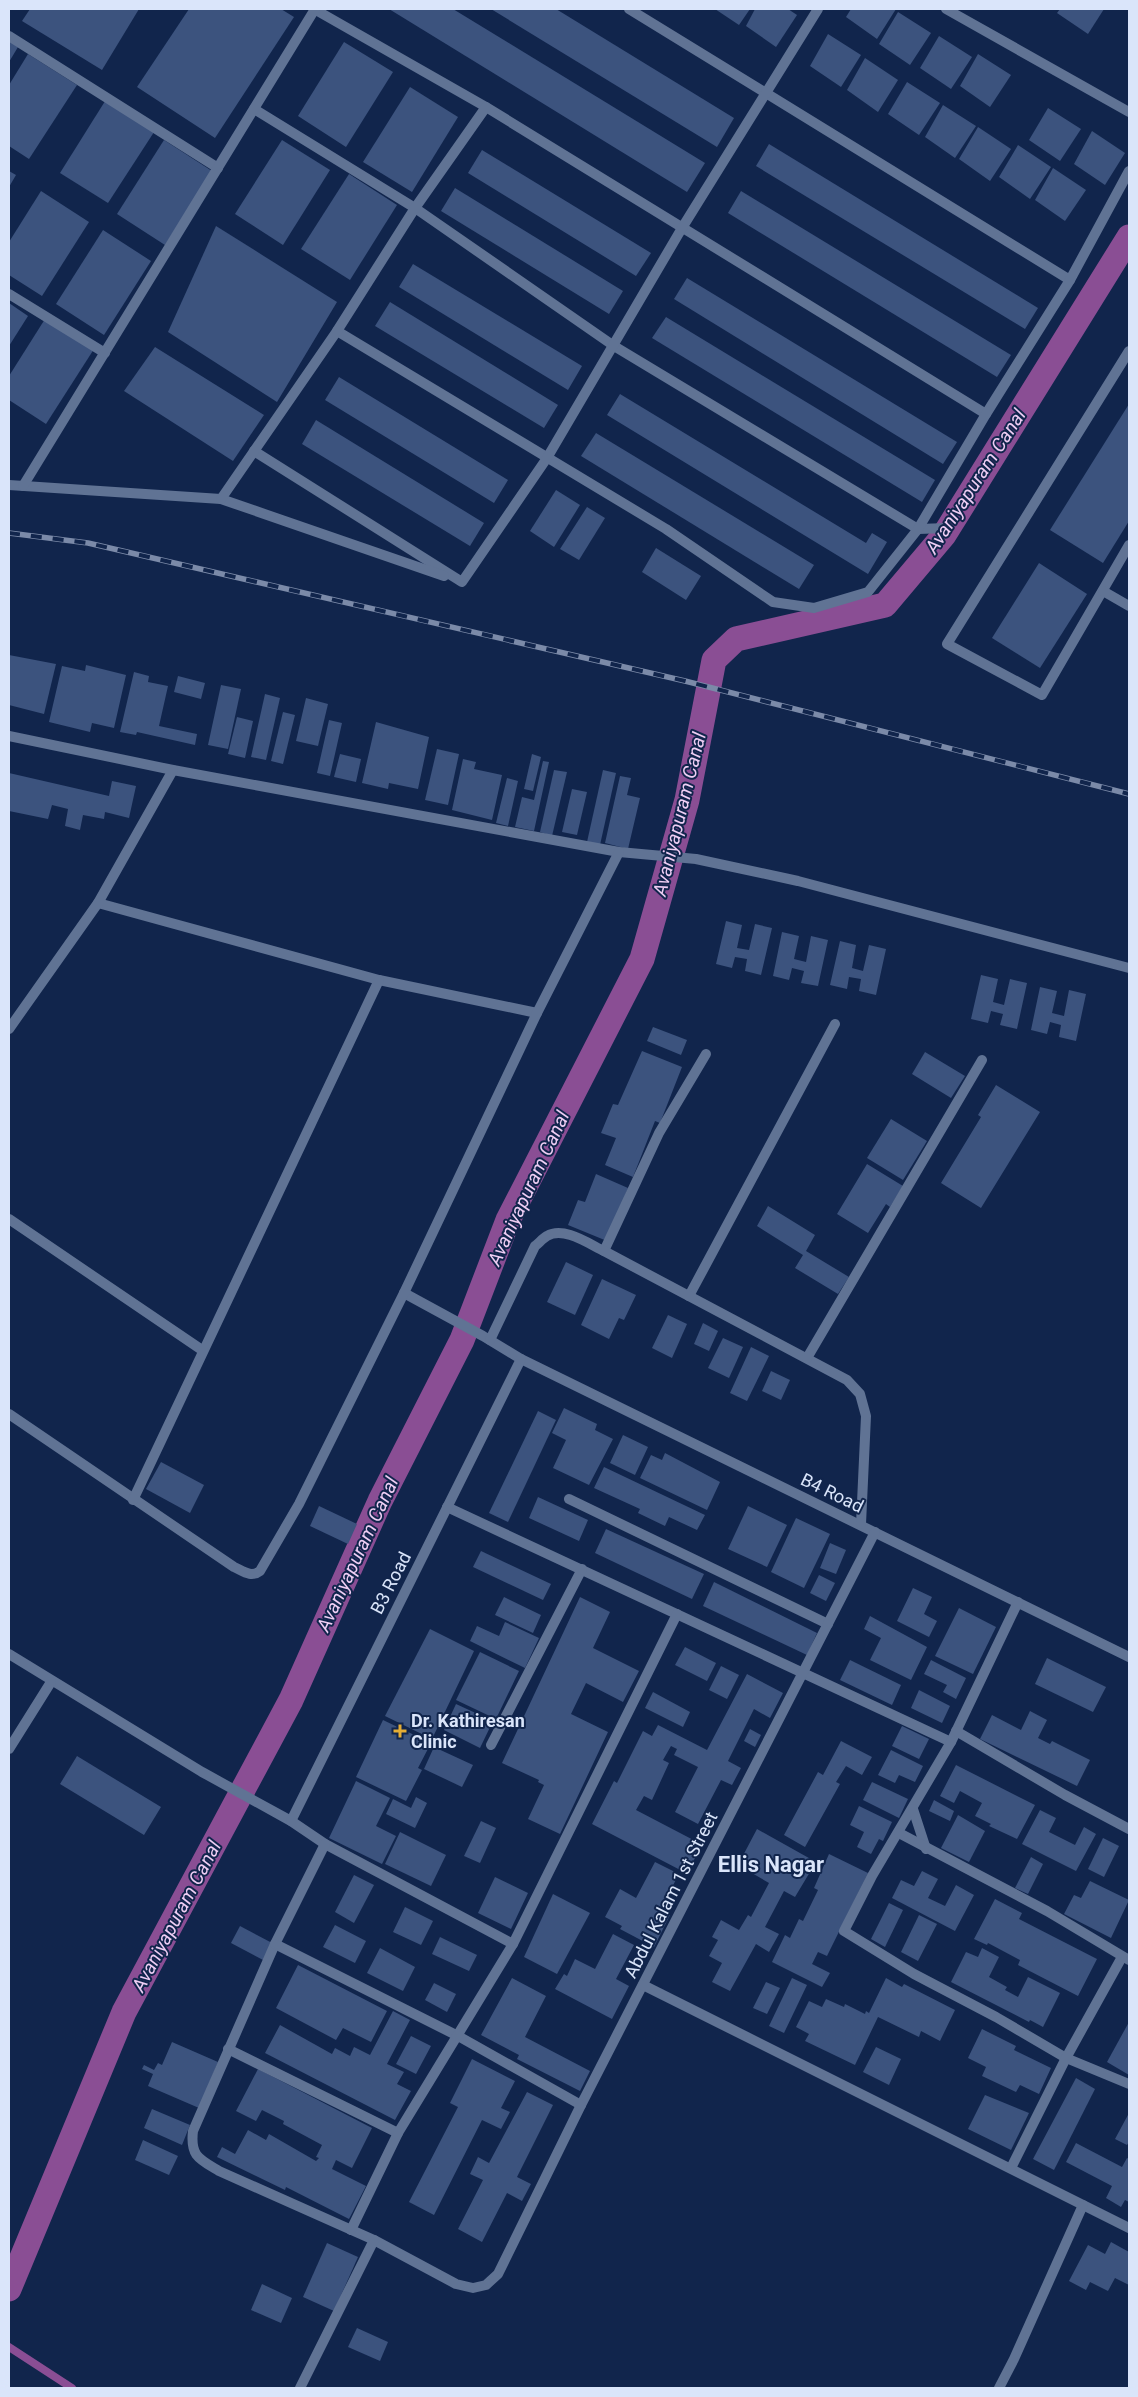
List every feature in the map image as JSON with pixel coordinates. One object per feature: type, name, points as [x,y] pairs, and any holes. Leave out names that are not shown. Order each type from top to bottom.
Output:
[{"type":"street","points":[[23,486],[314,9],[486,107],[986,414]]},
{"type":"street","points":[[629,9],[1070,280]]},
{"type":"street","points":[[462,582],[548,458],[682,228],[818,9]]},
{"type":"street","points":[[946,9],[1129,112]]},
{"type":"street","points":[[9,36],[218,168]]},
{"type":"street","points":[[221,499],[337,331],[415,208],[486,107]]},
{"type":"street","points":[[254,109],[415,208],[614,346],[918,528],[948,528]]},
{"type":"street","points":[[337,331],[666,529],[773,602],[814,608],[868,592],[918,528],[986,414],[1070,280],[1129,171]]},
{"type":"street","points":[[9,294],[105,353]]},
{"type":"street","points":[[1129,351],[947,644],[1042,695],[1129,545]]},
{"type":"street","points":[[254,451],[462,582]]},
{"type":"street","points":[[9,486],[221,499],[462,582]]},
{"type":"street","points":[[1103,591],[1129,606]]},
{"type":"street","points":[[9,736],[173,770],[619,852],[696,858],[798,881],[1129,968]]},
{"type":"street","points":[[9,1029],[98,903],[173,770]]},
{"type":"street","points":[[9,1414],[234,1567],[250,1574],[256,1574],[267,1562],[299,1504],[404,1293],[536,1013],[619,852]]},
{"type":"street","points":[[98,903],[379,980],[536,1013]]},
{"type":"street","points":[[133,1500],[202,1350],[379,980]]},
{"type":"street","points":[[689,1296],[835,1024]]},
{"type":"street","points":[[604,1251],[659,1133],[706,1054]]},
{"type":"street","points":[[807,1358],[982,1060]]},
{"type":"street","points":[[9,1219],[202,1350]]},
{"type":"street","points":[[487,1338],[535,1246],[548,1235],[560,1233],[575,1237],[604,1251],[848,1380],[860,1394],[866,1416],[860,1524]]},
{"type":"street","name":"B4 Road","points":[[404,1293],[487,1338],[521,1359],[1129,1657]]},
{"type":"street","name":"B3 Road","points":[[291,1820],[521,1359]]},
{"type":"street","points":[[569,1499],[828,1624]]},
{"type":"street","points":[[447,1507],[582,1568],[951,1742]]},
{"type":"street","name":"Abdul Kalam 1st Street","points":[[374,2240],[456,2284],[473,2288],[486,2285],[498,2274],[581,2106],[875,1532]]},
{"type":"street","points":[[492,1745],[582,1568]]},
{"type":"street","points":[[1018,1602],[951,1742],[872,1876],[844,1931],[914,1974],[996,2017],[1066,2058],[1129,2084]]},
{"type":"street","points":[[350,2230],[398,2133],[513,1944],[677,1614]]},
{"type":"street","points":[[9,1654],[51,1682],[202,1772],[291,1820],[325,1844],[513,1944]]},
{"type":"street","points":[[9,1749],[51,1682]]},
{"type":"street","points":[[956,1731],[1065,1795],[1129,1829]]},
{"type":"street","points":[[913,1809],[926,1849]]},
{"type":"street","points":[[899,1833],[926,1849],[1047,1911],[1126,1959],[1066,2058],[1011,2168]]},
{"type":"street","points":[[300,2388],[374,2240],[218,2171],[196,2156],[191,2144],[193,2131],[275,1944],[325,1844]]},
{"type":"street","points":[[275,1944],[458,2036],[581,2106]]},
{"type":"street","points":[[643,1985],[1129,2228]]},
{"type":"street","points":[[228,2050],[398,2133]]},
{"type":"street","points":[[999,2388],[1014,2359],[1083,2204]]},
{"type":"building","points":[[30,9],[139,9],[102,70],[22,21]]},
{"type":"building","points":[[189,9],[281,9],[294,17],[215,138],[137,87]]},
{"type":"building","points":[[389,9],[453,9],[705,163],[687,192]]},
{"type":"building","points":[[491,9],[556,9],[734,118],[717,147]]},
{"type":"building","points":[[715,9],[750,9],[739,25]]},
{"type":"building","points":[[755,9],[788,9],[797,15],[776,47],[746,26]]},
{"type":"building","points":[[851,9],[896,9],[877,39],[846,17]]},
{"type":"building","points":[[1060,9],[1104,9],[1088,34],[1057,13]]},
{"type":"building","points":[[898,12],[931,33],[910,65],[879,44]]},
{"type":"building","points":[[828,34],[861,55],[841,87],[810,66]]},
{"type":"building","points":[[939,36],[972,57],[951,89],[920,68]]},
{"type":"building","points":[[9,41],[18,47],[9,62]]},
{"type":"building","points":[[344,42],[393,72],[346,147],[298,116]]},
{"type":"building","points":[[28,54],[77,85],[29,159],[9,146],[9,85]]},
{"type":"building","points":[[978,54],[1011,75],[990,107],[960,86]]},
{"type":"building","points":[[865,58],[898,80],[878,112],[847,90]]},
{"type":"building","points":[[907,82],[940,103],[919,135],[888,114]]},
{"type":"building","points":[[410,87],[458,117],[412,192],[363,162]]},
{"type":"building","points":[[107,98],[156,129],[108,203],[60,173]]},
{"type":"building","points":[[943,105],[976,126],[955,158],[925,137]]},
{"type":"building","points":[[1048,108],[1081,129],[1060,161],[1029,140]]},
{"type":"building","points":[[978,127],[1011,149],[990,181],[959,159]]},
{"type":"building","points":[[1092,131],[1125,153],[1105,185],[1074,164]]},
{"type":"building","points":[[164,140],[212,171],[165,245],[117,214]]},
{"type":"building","points":[[282,140],[330,170],[283,245],[235,214]]},
{"type":"building","points":[[769,144],[1038,308],[1025,329],[756,166]]},
{"type":"building","points":[[1018,145],[1051,167],[1030,199],[999,177]]},
{"type":"building","points":[[482,150],[651,253],[636,276],[468,173]]},
{"type":"building","points":[[1053,168],[1086,190],[1065,221],[1035,200]]},
{"type":"building","points":[[9,171],[16,175],[9,187]]},
{"type":"building","points":[[349,174],[397,205],[350,280],[301,249]]},
{"type":"building","points":[[455,188],[623,291],[609,314],[441,211]]},
{"type":"building","points":[[41,191],[89,222],[42,296],[9,275],[9,242]]},
{"type":"building","points":[[741,191],[1011,355],[997,377],[728,213]]},
{"type":"building","points":[[216,226],[337,302],[277,402],[168,332]]},
{"type":"building","points":[[103,230],[151,261],[104,335],[56,304]]},
{"type":"building","points":[[413,264],[582,366],[568,390],[399,287]]},
{"type":"building","points":[[687,278],[957,442],[943,464],[674,299]]},
{"type":"building","points":[[390,302],[558,405],[544,428],[375,326]]},
{"type":"building","points":[[9,303],[28,316],[9,346]]},
{"type":"building","points":[[666,317],[935,480],[922,502],[652,338]]},
{"type":"building","points":[[45,319],[94,349],[46,424],[9,400],[9,376]]},
{"type":"building","points":[[155,347],[264,415],[233,461],[124,391]]},
{"type":"building","points":[[339,377],[508,480],[494,503],[325,400]]},
{"type":"building","points":[[620,394],[866,543],[872,533],[887,542],[868,574],[607,415]]},
{"type":"building","points":[[1129,404],[1129,521],[1103,563],[1050,530]]},
{"type":"building","points":[[316,420],[484,523],[470,546],[302,444]]},
{"type":"building","points":[[596,433],[814,565],[799,589],[581,456]]},
{"type":"building","points":[[556,490],[580,505],[554,547],[530,531]]},
{"type":"building","points":[[587,507],[605,518],[579,560],[560,549]]},
{"type":"building","points":[[656,548],[701,576],[686,600],[642,572]]},
{"type":"building","points":[[1039,563],[1087,594],[1040,668],[992,638]]},
{"type":"building","points":[[9,655],[56,664],[44,714],[9,705]]},
{"type":"building","points":[[86,665],[126,675],[114,728],[92,723],[90,732],[49,722],[62,666],[85,671]]},
{"type":"building","points":[[134,672],[149,676],[148,682],[168,686],[159,726],[197,734],[195,745],[137,732],[136,735],[120,732]]},
{"type":"building","points":[[178,676],[205,683],[201,699],[174,692]]},
{"type":"building","points":[[221,685],[241,689],[228,749],[208,745]]},
{"type":"building","points":[[265,694],[280,698],[266,760],[251,757]]},
{"type":"building","points":[[306,698],[328,704],[318,746],[296,741]]},
{"type":"building","points":[[283,712],[295,715],[283,764],[271,761]]},
{"type":"building","points":[[237,717],[253,721],[245,758],[228,754]]},
{"type":"building","points":[[329,720],[342,723],[330,776],[317,773]]},
{"type":"building","points":[[376,722],[429,737],[418,789],[389,783],[388,789],[362,783]]},
{"type":"building","points":[[437,749],[459,754],[448,805],[425,800]]},
{"type":"building","points":[[340,754],[361,759],[356,782],[334,777]]},
{"type":"building","points":[[532,754],[541,757],[533,791],[524,789]]},
{"type":"building","points":[[463,759],[476,762],[474,769],[502,775],[492,820],[452,810]]},
{"type":"building","points":[[543,761],[549,762],[534,831],[515,827],[522,797],[534,800]]},
{"type":"building","points":[[554,770],[567,772],[552,836],[540,832]]},
{"type":"building","points":[[603,770],[616,773],[600,845],[587,842]]},
{"type":"building","points":[[9,773],[109,796],[112,781],[136,786],[129,818],[105,812],[104,819],[83,815],[80,830],[65,826],[68,809],[52,805],[48,819],[9,811]]},
{"type":"building","points":[[620,776],[631,778],[627,795],[640,798],[628,849],[605,843]]},
{"type":"building","points":[[507,778],[518,781],[508,826],[496,823]]},
{"type":"building","points":[[572,789],[587,792],[577,835],[562,832]]},
{"type":"building","points":[[726,921],[742,925],[737,948],[749,950],[755,924],[772,928],[761,975],[745,971],[747,959],[735,957],[732,968],[716,964]]},
{"type":"building","points":[[782,932],[799,936],[794,959],[806,962],[811,936],[828,940],[818,986],[801,983],[804,971],[792,968],[789,980],[773,976]]},
{"type":"building","points":[[840,941],[856,945],[852,968],[863,971],[869,945],[886,949],[876,995],[859,991],[861,979],[849,977],[847,989],[830,985]]},
{"type":"building","points":[[981,975],[998,979],[993,1002],[1004,1005],[1010,979],[1027,983],[1017,1029],[1000,1025],[1003,1014],[991,1011],[988,1023],[971,1019]]},
{"type":"building","points":[[1040,987],[1057,991],[1052,1013],[1064,1016],[1069,990],[1086,994],[1076,1041],[1059,1037],[1061,1025],[1050,1022],[1047,1034],[1031,1030]]},
{"type":"building","points":[[653,1027],[687,1040],[681,1055],[647,1041]]},
{"type":"building","points":[[642,1051],[682,1067],[660,1123],[655,1121],[633,1177],[605,1165],[616,1138],[601,1133],[613,1104],[618,1105]]},
{"type":"building","points":[[925,1052],[965,1076],[951,1098],[912,1074]]},
{"type":"building","points":[[996,1085],[1040,1112],[981,1208],[941,1183],[981,1117],[978,1115]]},
{"type":"building","points":[[891,1119],[927,1141],[903,1180],[867,1158]]},
{"type":"building","points":[[867,1164],[903,1186],[890,1207],[886,1204],[868,1233],[837,1214]]},
{"type":"building","points":[[596,1174],[628,1188],[607,1241],[568,1225],[578,1200],[585,1202]]},
{"type":"building","points":[[768,1206],[815,1235],[806,1251],[849,1277],[838,1294],[795,1268],[803,1255],[757,1226]]},
{"type":"building","points":[[566,1262],[593,1275],[575,1315],[547,1302]]},
{"type":"building","points":[[602,1279],[636,1295],[624,1320],[619,1318],[609,1339],[581,1325]]},
{"type":"building","points":[[668,1315],[687,1324],[672,1358],[652,1348]]},
{"type":"building","points":[[703,1323],[718,1331],[709,1351],[694,1344]]},
{"type":"building","points":[[723,1338],[743,1347],[729,1378],[708,1368]]},
{"type":"building","points":[[751,1347],[769,1356],[747,1401],[730,1393]]},
{"type":"building","points":[[771,1371],[790,1380],[781,1400],[762,1391]]},
{"type":"building","points":[[564,1408],[597,1424],[595,1430],[613,1439],[589,1485],[553,1468],[566,1440],[552,1433]]},
{"type":"building","points":[[538,1411],[556,1420],[508,1522],[489,1513]]},
{"type":"building","points":[[623,1435],[648,1447],[635,1475],[610,1463]]},
{"type":"building","points":[[665,1453],[720,1482],[707,1510],[640,1478],[651,1455],[662,1460]]},
{"type":"building","points":[[161,1462],[204,1485],[190,1513],[146,1489]]},
{"type":"building","points":[[604,1467],[705,1515],[697,1530],[669,1517],[665,1526],[638,1513],[640,1509],[594,1488]]},
{"type":"building","points":[[538,1497],[588,1520],[579,1541],[529,1518]]},
{"type":"building","points":[[319,1506],[357,1524],[348,1544],[310,1526]]},
{"type":"building","points":[[748,1506],[787,1525],[767,1567],[728,1549]]},
{"type":"building","points":[[796,1518],[830,1534],[804,1588],[771,1572]]},
{"type":"building","points":[[606,1529],[704,1574],[692,1599],[595,1553]]},
{"type":"building","points":[[830,1543],[846,1550],[836,1574],[820,1568]]},
{"type":"building","points":[[481,1551],[551,1584],[543,1600],[473,1567]]},
{"type":"building","points":[[819,1575],[835,1583],[826,1601],[810,1593]]},
{"type":"building","points":[[714,1582],[817,1633],[807,1655],[703,1606]]},
{"type":"building","points":[[913,1588],[932,1597],[924,1614],[937,1621],[929,1637],[897,1621]]},
{"type":"building","points":[[504,1597],[541,1615],[533,1633],[495,1615]]},
{"type":"building","points":[[580,1597],[610,1612],[593,1648],[639,1671],[623,1702],[586,1683],[571,1714],[608,1732],[560,1834],[528,1819],[544,1785],[538,1782],[539,1780],[502,1763]]},
{"type":"building","points":[[959,1608],[996,1627],[973,1674],[935,1656]]},
{"type":"building","points":[[870,1616],[927,1647],[911,1680],[870,1660],[881,1638],[864,1629]]},
{"type":"building","points":[[505,1622],[539,1638],[525,1668],[470,1641],[477,1626],[499,1636]]},
{"type":"building","points":[[430,1629],[474,1651],[432,1739],[385,1716]]},
{"type":"building","points":[[685,1647],[716,1663],[707,1681],[675,1665]]},
{"type":"building","points":[[480,1652],[519,1671],[496,1719],[456,1700]]},
{"type":"building","points":[[1047,1658],[1106,1687],[1093,1712],[1035,1684]]},
{"type":"building","points":[[850,1660],[901,1685],[892,1705],[840,1680]]},
{"type":"building","points":[[931,1660],[966,1678],[956,1699],[943,1692],[947,1685],[924,1674]]},
{"type":"building","points":[[721,1666],[739,1675],[727,1699],[709,1690]]},
{"type":"building","points":[[747,1674],[783,1693],[770,1718],[754,1709],[728,1761],[741,1768],[732,1785],[721,1780],[698,1824],[675,1812],[698,1767],[674,1755],[677,1749],[671,1746],[663,1760],[669,1763],[652,1800],[644,1796],[636,1810],[703,1845],[686,1873],[592,1824],[614,1781],[617,1783],[643,1731],[652,1736],[658,1725],[707,1750]]},
{"type":"building","points":[[919,1690],[950,1706],[942,1723],[911,1708]]},
{"type":"building","points":[[653,1692],[690,1712],[683,1727],[645,1708]]},
{"type":"building","points":[[456,1704],[493,1721],[480,1748],[444,1730]]},
{"type":"building","points":[[1030,1711],[1047,1720],[1038,1738],[1050,1744],[1052,1741],[1090,1760],[1077,1786],[980,1739],[992,1715],[1021,1730]]},
{"type":"building","points":[[383,1720],[431,1743],[418,1768],[422,1770],[406,1801],[356,1777]]},
{"type":"building","points":[[902,1726],[929,1739],[919,1759],[892,1746]]},
{"type":"building","points":[[750,1729],[761,1735],[755,1747],[744,1741]]},
{"type":"building","points":[[841,1741],[872,1757],[862,1775],[846,1766],[836,1782],[840,1784],[805,1847],[784,1835],[818,1772],[823,1775]]},
{"type":"building","points":[[434,1747],[473,1765],[462,1787],[424,1769]]},
{"type":"building","points":[[891,1750],[923,1766],[915,1782],[899,1775],[895,1783],[878,1775]]},
{"type":"building","points":[[77,1756],[161,1807],[144,1835],[60,1784]]},
{"type":"building","points":[[956,1765],[1035,1805],[1017,1839],[989,1826],[991,1824],[975,1816],[982,1803],[960,1791],[954,1803],[940,1796]]},
{"type":"building","points":[[356,1781],[390,1798],[376,1826],[396,1836],[382,1864],[329,1838]]},
{"type":"building","points":[[872,1782],[908,1799],[899,1818],[863,1800]]},
{"type":"building","points":[[416,1797],[427,1803],[415,1828],[386,1814],[393,1799],[411,1808]]},
{"type":"building","points":[[934,1800],[954,1811],[950,1821],[929,1811]]},
{"type":"building","points":[[859,1806],[892,1822],[883,1841],[879,1839],[871,1854],[857,1847],[864,1832],[850,1825]]},
{"type":"building","points":[[1040,1810],[1056,1818],[1049,1832],[1075,1845],[1084,1827],[1096,1834],[1076,1871],[1022,1844]]},
{"type":"building","points":[[958,1815],[985,1831],[969,1862],[941,1848]]},
{"type":"building","points":[[481,1821],[496,1828],[480,1863],[464,1856]]},
{"type":"building","points":[[757,1829],[816,1862],[795,1897],[784,1891],[765,1927],[779,1934],[769,1952],[756,1944],[730,1991],[712,1982],[722,1963],[709,1956],[718,1940],[712,1937],[721,1920],[739,1930],[748,1915],[751,1917],[769,1883],[738,1865]]},
{"type":"building","points":[[400,1832],[446,1855],[431,1886],[385,1864]]},
{"type":"building","points":[[1103,1838],[1119,1846],[1104,1877],[1088,1869]]},
{"type":"building","points":[[829,1854],[868,1873],[827,1956],[818,1952],[812,1964],[830,1973],[822,1987],[772,1962],[785,1935],[790,1938],[799,1919],[803,1921],[818,1890],[814,1888]]},
{"type":"building","points":[[1031,1857],[1043,1864],[1028,1894],[1015,1888]]},
{"type":"building","points":[[655,1862],[679,1874],[660,1910],[670,1915],[654,1947],[620,1929],[622,1926],[605,1917],[620,1889],[636,1898]]},
{"type":"building","points":[[922,1871],[938,1879],[928,1898],[945,1906],[956,1885],[974,1895],[955,1931],[892,1898],[901,1880],[914,1886]]},
{"type":"building","points":[[354,1875],[374,1885],[354,1923],[335,1912]]},
{"type":"building","points":[[495,1877],[528,1893],[511,1929],[478,1913]]},
{"type":"building","points":[[1090,1881],[1129,1900],[1111,1938],[1064,1914],[1074,1895],[1081,1898]]},
{"type":"building","points":[[553,1894],[590,1913],[557,1974],[524,1957]]},
{"type":"building","points":[[995,1899],[1022,1913],[1019,1919],[1097,1959],[1078,1996],[1018,1965],[1020,1960],[988,1943],[987,1945],[974,1939]]},
{"type":"building","points":[[889,1903],[903,1910],[885,1947],[871,1939]]},
{"type":"building","points":[[405,1907],[433,1921],[421,1945],[393,1932]]},
{"type":"building","points":[[919,1915],[937,1924],[918,1961],[901,1952]]},
{"type":"building","points":[[335,1925],[366,1941],[355,1963],[323,1947]]},
{"type":"building","points":[[240,1926],[274,1944],[265,1961],[231,1943]]},
{"type":"building","points":[[613,1934],[634,1945],[616,1979],[629,1986],[612,2019],[555,1989],[564,1974],[567,1976],[575,1959],[595,1969]]},
{"type":"building","points":[[440,1937],[477,1955],[469,1971],[432,1954]]},
{"type":"building","points":[[380,1948],[415,1967],[403,1991],[367,1973]]},
{"type":"building","points":[[982,1948],[999,1957],[989,1977],[1007,1987],[1005,1990],[1018,1997],[1028,1977],[1060,1993],[1043,2027],[1030,2020],[1029,2022],[951,1982],[966,1952],[978,1957]]},
{"type":"building","points":[[298,1965],[387,2011],[371,2042],[343,2028],[336,2040],[276,2008]]},
{"type":"building","points":[[512,1978],[546,1996],[525,2037],[590,2071],[580,2091],[517,2059],[519,2055],[481,2035]]},
{"type":"building","points":[[792,1978],[807,1985],[784,2033],[769,2026]]},
{"type":"building","points":[[886,1978],[902,1987],[904,1984],[955,2010],[940,2041],[921,2031],[919,2037],[878,2017],[855,2065],[805,2041],[809,2034],[796,2027],[809,2001],[822,2007],[826,1999],[844,2007],[845,2004],[865,2014],[866,2011],[869,2013]]},
{"type":"building","points":[[766,1982],[780,1988],[767,2014],[753,2008]]},
{"type":"building","points":[[434,1983],[456,1994],[447,2012],[425,2000]]},
{"type":"building","points":[[393,2011],[410,2020],[387,2064],[404,2072],[397,2084],[411,2091],[395,2120],[265,2053],[280,2025],[332,2054],[335,2048],[350,2056],[354,2047],[370,2055]]},
{"type":"building","points":[[1129,2022],[1129,2075],[1107,2062]]},
{"type":"building","points":[[982,2029],[1016,2046],[1014,2050],[1051,2068],[1039,2094],[1020,2085],[1016,2092],[982,2076],[986,2067],[968,2058]]},
{"type":"building","points":[[411,2036],[431,2046],[416,2074],[396,2064]]},
{"type":"building","points":[[172,2042],[218,2062],[199,2108],[148,2086],[153,2074],[142,2069],[144,2065],[154,2070],[158,2063],[162,2065]]},
{"type":"building","points":[[876,2047],[901,2059],[889,2085],[863,2072]]},
{"type":"building","points":[[472,2059],[515,2081],[501,2108],[510,2112],[501,2129],[482,2120],[434,2215],[409,2202],[458,2107],[450,2103]]},
{"type":"building","points":[[258,2069],[372,2128],[352,2168],[336,2160],[332,2169],[366,2186],[349,2219],[286,2187],[285,2190],[217,2157],[222,2147],[235,2154],[248,2130],[266,2140],[269,2134],[316,2161],[319,2158],[316,2157],[322,2145],[283,2124],[284,2121],[262,2110],[256,2121],[236,2111]]},
{"type":"building","points":[[1076,2078],[1095,2089],[1054,2170],[1033,2159]]},
{"type":"building","points":[[527,2092],[553,2105],[517,2177],[531,2184],[522,2201],[507,2193],[482,2242],[458,2229],[483,2180],[470,2174],[478,2157],[489,2163]]},
{"type":"building","points":[[985,2095],[1029,2113],[1011,2150],[968,2129]]},
{"type":"building","points":[[152,2109],[190,2125],[182,2145],[144,2128]]},
{"type":"building","points":[[1129,2113],[1129,2142],[1127,2145],[1115,2139]]},
{"type":"building","points":[[143,2140],[178,2156],[169,2175],[135,2160]]},
{"type":"building","points":[[1076,2143],[1122,2167],[1127,2158],[1129,2159],[1129,2202],[1125,2200],[1121,2207],[1106,2198],[1112,2186],[1066,2162]]},
{"type":"building","points":[[1111,2242],[1129,2252],[1129,2285],[1115,2278],[1108,2291],[1090,2282],[1086,2290],[1069,2281],[1088,2245],[1105,2254]]},
{"type":"building","points":[[327,2243],[358,2257],[334,2311],[303,2297]]},
{"type":"building","points":[[262,2284],[292,2298],[281,2323],[251,2310]]},
{"type":"building","points":[[357,2328],[388,2342],[380,2361],[348,2347]]},
{"type":"waterway","name":"Avaniyapuram Canal","points":[[9,2289],[124,2012],[291,1700],[380,1501],[462,1340],[508,1220],[642,959],[687,800],[714,660],[736,639],[885,605],[944,535],[1129,237]]},
{"type":"waterway","points":[[9,2347],[72,2388]]},
{"type":"railway","points":[[9,533],[88,543],[685,681],[1129,794]]},
{"type":"place","name":"Dr. Kathiresan Clinic","points":[[400,1731]]},
{"type":"district","name":"Ellis Nagar","points":[[771,1864]]}]
